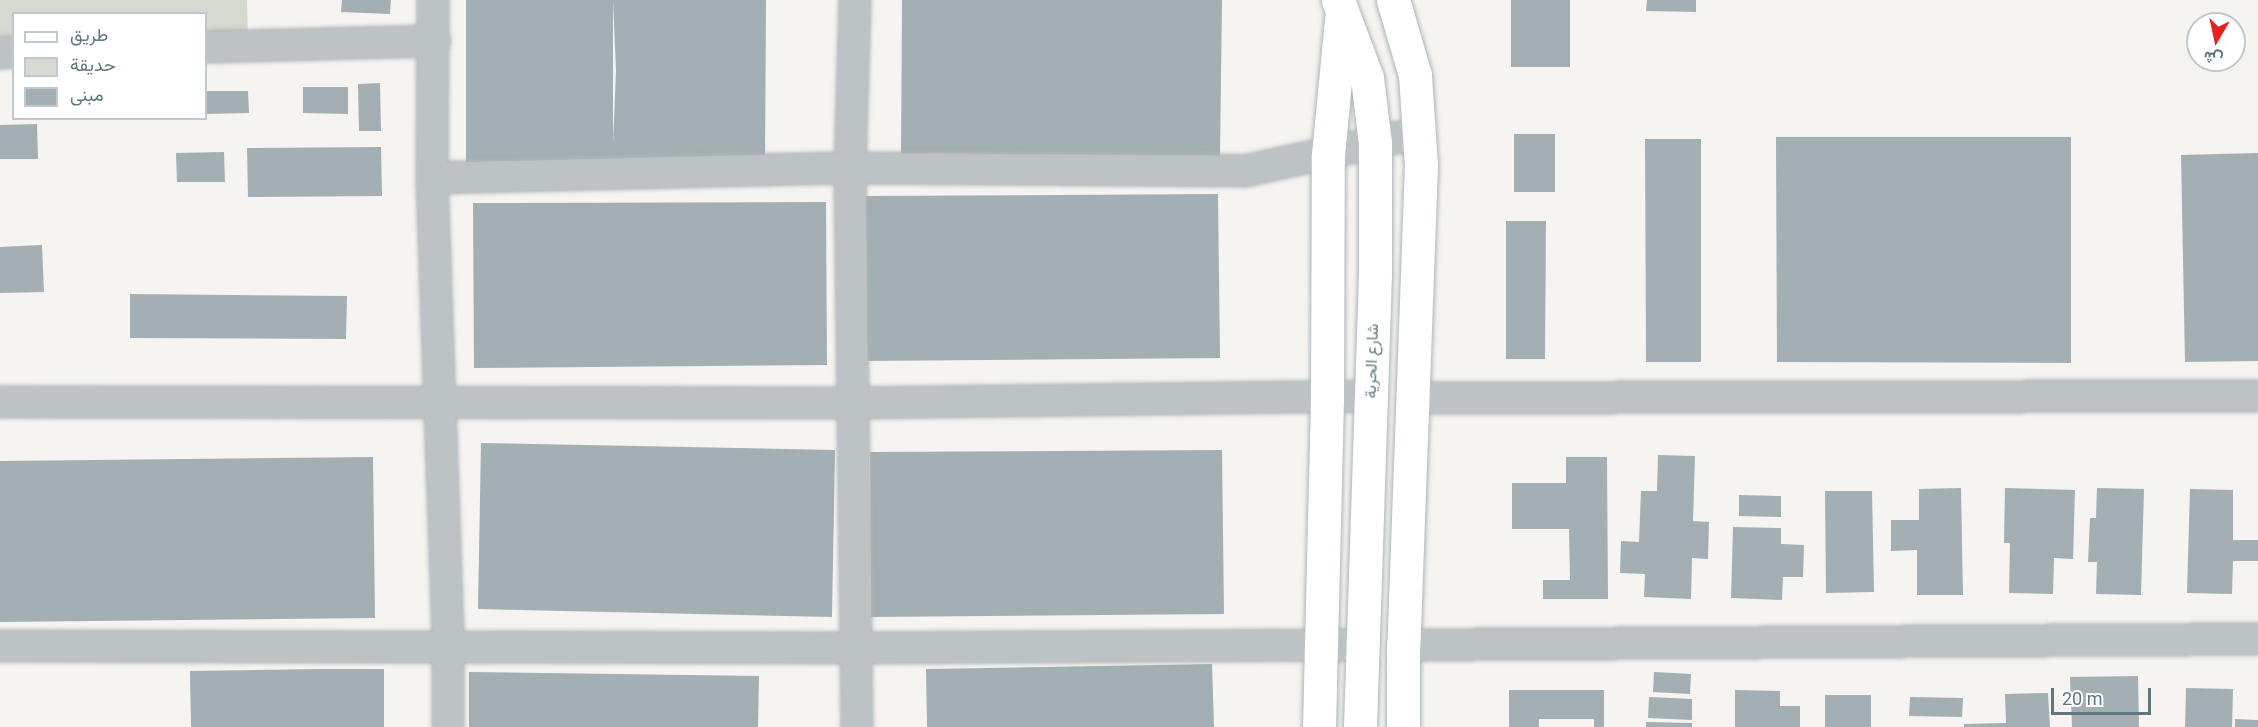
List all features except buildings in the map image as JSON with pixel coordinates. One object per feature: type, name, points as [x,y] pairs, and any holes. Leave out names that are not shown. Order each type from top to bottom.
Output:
[{"type":"main road","points":[[1393,0],[1415,75],[1420,133],[1414,398],[1403,645],[1403,727]]},
{"type":"main road","points":[[1319,727],[1327,396],[1328,155],[1340,5]]},
{"type":"main road","name":"شارع الحرية","points":[[1340,5],[1367,78],[1375,143],[1371,396],[1360,727]]},
{"type":"street","points":[[433,0],[435,41],[432,178],[448,647],[448,727]]},
{"type":"street","points":[[855,0],[850,168],[851,403],[858,727]]},
{"type":"street","points":[[207,47],[435,41]]},
{"type":"street","points":[[432,178],[850,168],[1245,171],[1328,155],[1420,133]]},
{"type":"street","points":[[0,402],[851,403],[1371,396]]},
{"type":"street","points":[[1414,398],[2258,396]]},
{"type":"street","points":[[1403,645],[2258,639]]},
{"type":"street","points":[[0,646],[855,648],[1363,645]]},
{"type":"green space","points":[[0,0],[247,0],[248,39],[207,40],[207,12],[12,12],[12,45],[0,45]]}]
